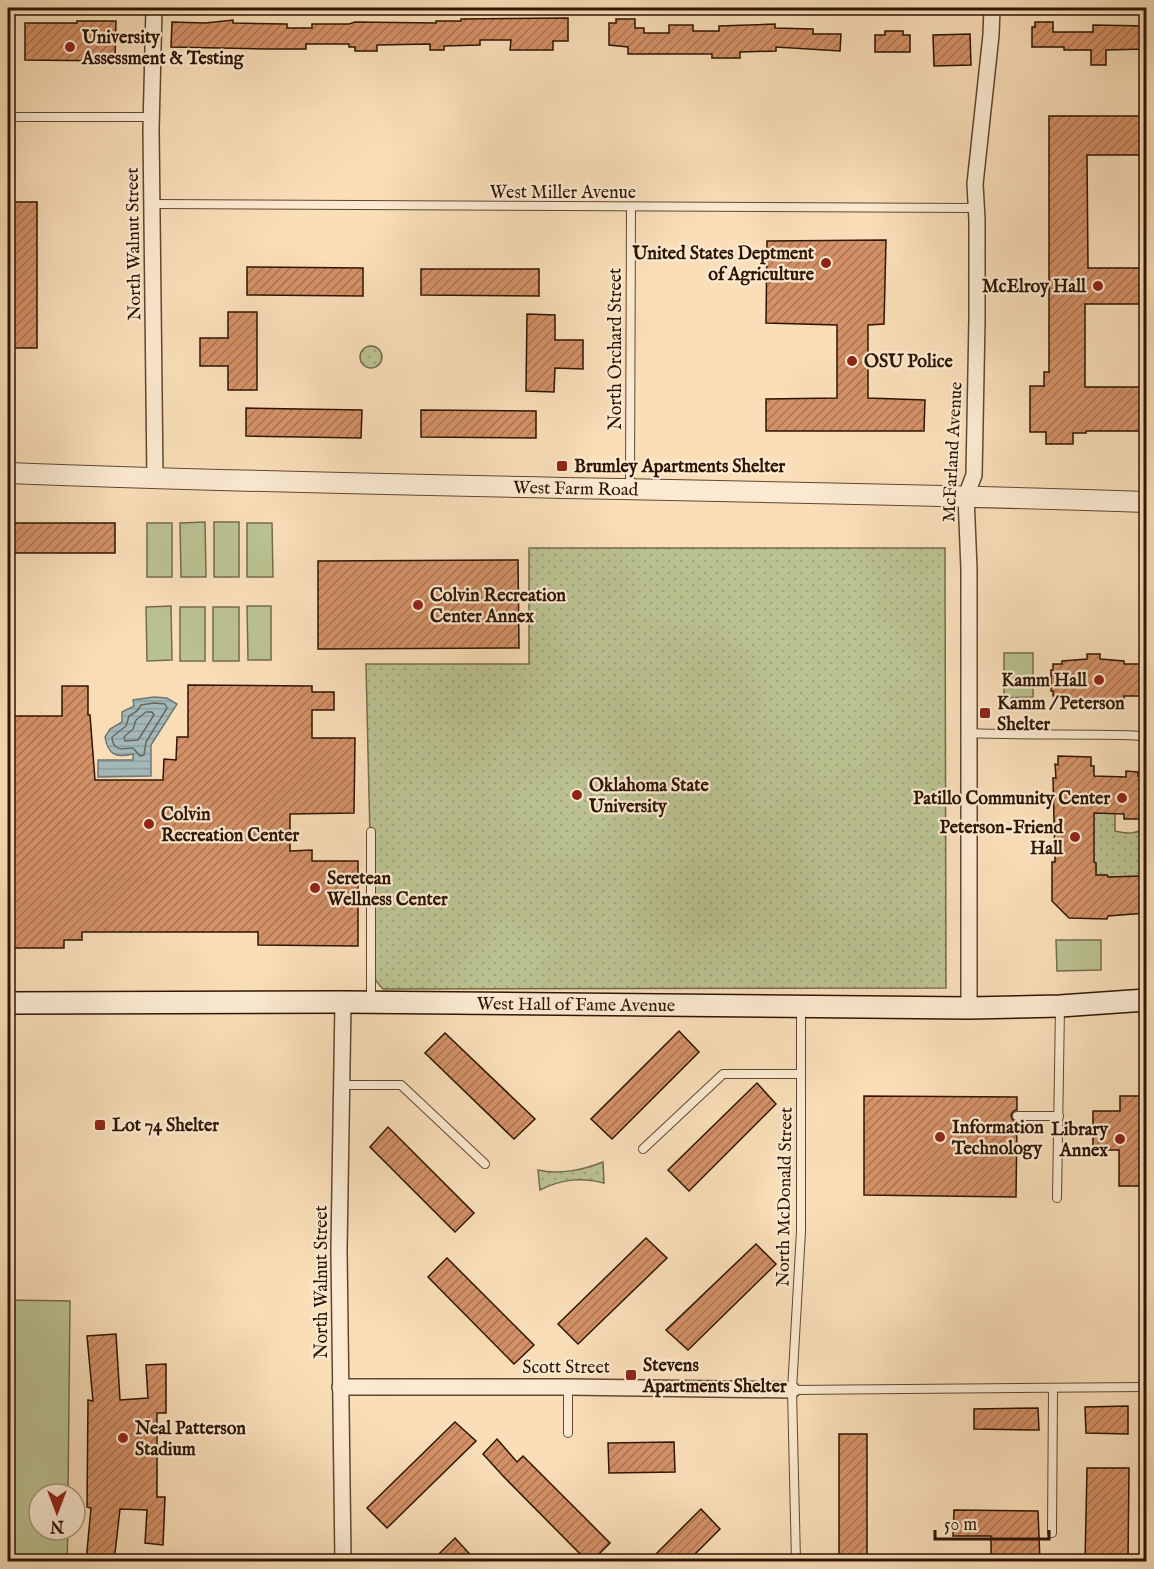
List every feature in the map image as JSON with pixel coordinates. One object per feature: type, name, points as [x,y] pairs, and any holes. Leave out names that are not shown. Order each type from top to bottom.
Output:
[{"type":"main road","name":"West Hall of Fame Avenue","points":[[8,1003],[343,1002],[969,1008],[1146,1000]]},
{"type":"street","name":"North Walnut Street","points":[[154,8],[151,117],[155,479]]},
{"type":"street","name":"McFarland Avenue","points":[[969,1008],[969,569],[966,496],[974,475],[977,320],[975,208],[978,144],[992,35],[992,8]]},
{"type":"street","name":"West Farm Road","points":[[8,474],[1146,502]]},
{"type":"street","name":"North Walnut Street","points":[[343,1002],[340,1085],[340,1387],[343,1562]]},
{"type":"street","name":"Scott Street","points":[[340,1387],[568,1386],[792,1390]]},
{"type":"lane","points":[[8,117],[151,117]]},
{"type":"lane","name":"West Miller Avenue","points":[[152,204],[975,208]]},
{"type":"lane","name":"North Orchard Street","points":[[630,490],[631,207]]},
{"type":"lane","points":[[969,733],[1012,735],[1086,733],[1146,736]]},
{"type":"lane","points":[[371,832],[371,1003]]},
{"type":"lane","name":"North McDonald Street","points":[[796,1562],[792,1390],[801,1231],[801,1005]]},
{"type":"lane","points":[[1057,1198],[1060,1005]]},
{"type":"lane","points":[[643,1149],[723,1074],[801,1074]]},
{"type":"lane","points":[[340,1085],[401,1085],[485,1164]]},
{"type":"lane","points":[[1017,1116],[1059,1116]]},
{"type":"lane","points":[[568,1386],[568,1433]]},
{"type":"lane","points":[[792,1390],[1146,1387]]},
{"type":"lane","points":[[1052,1533],[1053,1388]]},
{"type":"green space","points":[[371,346],[381,353],[382,357],[375,367],[371,368],[361,361],[360,357],[367,347]]},
{"type":"green space","points":[[205,522],[206,577],[181,577],[180,523]]},
{"type":"green space","points":[[214,522],[239,522],[239,577],[214,577]]},
{"type":"green space","points":[[147,523],[172,523],[172,577],[147,577]]},
{"type":"green space","points":[[247,523],[272,523],[273,577],[247,577]]},
{"type":"green space","points":[[529,548],[945,548],[946,988],[383,989],[376,981],[373,970],[366,664],[529,664]]},
{"type":"green space","points":[[171,606],[172,660],[147,661],[146,607]]},
{"type":"green space","points":[[247,606],[271,606],[271,660],[248,660]]},
{"type":"green space","points":[[180,607],[205,607],[205,661],[180,661]]},
{"type":"green space","points":[[213,607],[239,607],[239,661],[213,661]]},
{"type":"green space","points":[[1004,653],[1033,653],[1033,697],[1004,698]]},
{"type":"green space","points":[[1115,802],[1115,831],[1131,833],[1146,828],[1146,876],[1096,875],[1096,863],[1093,862],[1093,812]]},
{"type":"green space","points":[[1056,940],[1101,940],[1101,970],[1057,971]]},
{"type":"green space","points":[[603,1162],[604,1183],[572,1180],[556,1183],[540,1190],[538,1170],[570,1171]]},
{"type":"green space","points":[[8,1300],[70,1301],[68,1482],[27,1482],[27,1542],[68,1542],[67,1561],[8,1561]]},
{"type":"water","points":[[167,698],[177,704],[151,745],[151,776],[98,777],[98,760],[133,760],[133,754],[122,756],[114,754],[108,748],[105,737],[110,729],[122,722],[122,712],[134,706],[133,700]]},
{"type":"building","points":[[568,18],[568,41],[553,41],[553,50],[510,50],[511,40],[480,40],[480,45],[444,46],[444,50],[430,50],[430,44],[377,45],[377,51],[355,51],[355,47],[349,47],[349,44],[306,44],[306,49],[171,47],[172,22],[205,23],[233,20],[233,23],[287,24],[287,28],[312,28],[312,24],[355,22],[436,23],[436,21],[461,21],[461,19]]},
{"type":"building","points":[[616,19],[635,19],[635,28],[644,28],[644,33],[669,33],[669,25],[693,25],[693,31],[719,31],[719,26],[775,24],[775,28],[813,29],[813,34],[841,34],[840,51],[776,47],[776,51],[740,52],[740,58],[712,58],[712,54],[628,54],[628,47],[609,45],[609,23],[616,23]]},
{"type":"building","name":"University Assessment & Testing","points":[[77,21],[116,21],[115,61],[25,60],[25,23],[77,23]]},
{"type":"building","points":[[1035,22],[1053,22],[1053,32],[1093,32],[1093,25],[1146,26],[1146,49],[1106,50],[1106,65],[1091,65],[1091,50],[1032,47],[1032,27],[1035,27]]},
{"type":"building","points":[[885,31],[903,31],[903,35],[910,35],[910,52],[875,52],[875,35],[885,35]]},
{"type":"building","points":[[970,34],[971,65],[934,66],[933,35]]},
{"type":"building","name":"McElroy Hall","points":[[1049,116],[1146,116],[1146,155],[1087,155],[1088,268],[1146,268],[1146,304],[1085,304],[1085,387],[1146,387],[1146,431],[1073,433],[1073,444],[1046,444],[1046,432],[1030,432],[1030,386],[1044,386],[1044,372],[1049,372]]},
{"type":"building","points":[[8,202],[37,202],[37,348],[8,348]]},
{"type":"building","points":[[886,240],[884,324],[868,325],[868,398],[925,400],[924,431],[766,431],[766,399],[837,398],[837,325],[766,323],[767,241]]},
{"type":"building","points":[[247,267],[363,268],[363,296],[247,295]]},
{"type":"building","points":[[421,269],[539,269],[539,296],[421,295]]},
{"type":"building","points":[[228,312],[257,312],[257,390],[228,390],[228,366],[200,366],[200,338],[228,338]]},
{"type":"building","points":[[527,314],[555,315],[555,340],[583,340],[583,369],[555,368],[554,392],[526,391]]},
{"type":"building","points":[[246,408],[362,410],[361,438],[246,436]]},
{"type":"building","points":[[421,410],[536,411],[536,438],[421,437]]},
{"type":"building","points":[[8,523],[115,523],[115,553],[8,553]]},
{"type":"building","name":"Colvin Recreation Center Annex","points":[[518,560],[519,648],[318,649],[318,561]]},
{"type":"building","name":"Kamm Hall","points":[[1087,654],[1100,654],[1100,659],[1124,661],[1124,664],[1146,664],[1146,696],[1124,696],[1124,699],[1100,701],[1100,707],[1088,707],[1088,701],[1053,696],[1051,670],[1053,670],[1053,664],[1087,659]]},
{"type":"building","name":"Colvin Recreation Center","points":[[188,685],[312,686],[312,692],[334,692],[334,710],[312,710],[312,738],[355,738],[354,813],[290,814],[290,851],[312,850],[312,861],[358,861],[358,946],[258,945],[258,932],[82,932],[82,940],[64,940],[64,948],[12,948],[11,932],[8,931],[8,716],[62,716],[62,686],[88,686],[88,715],[90,715],[95,780],[163,780],[164,759],[176,760],[177,737],[188,737]]},
{"type":"building","name":"Peterson-Friend Hall","points":[[1058,756],[1091,757],[1094,776],[1126,777],[1126,771],[1138,772],[1138,776],[1146,776],[1146,814],[1140,814],[1139,819],[1124,819],[1124,814],[1094,813],[1094,862],[1096,863],[1096,875],[1146,876],[1146,913],[1108,916],[1107,919],[1069,918],[1052,901],[1052,862],[1055,862],[1053,778],[1056,778],[1055,764],[1058,765]]},
{"type":"building","points":[[679,1031],[699,1052],[612,1139],[591,1119]]},
{"type":"building","points":[[445,1033],[535,1119],[514,1139],[425,1053]]},
{"type":"building","points":[[757,1083],[776,1104],[689,1191],[668,1170]]},
{"type":"building","name":"Information Technology","points":[[864,1096],[1017,1097],[1017,1110],[1011,1115],[1012,1119],[1017,1122],[1016,1197],[864,1195]]},
{"type":"building","name":"Library Annex","points":[[1120,1096],[1146,1096],[1146,1186],[1119,1186],[1119,1150],[1093,1150],[1093,1111],[1120,1111]]},
{"type":"building","points":[[388,1127],[474,1213],[455,1232],[370,1147]]},
{"type":"building","points":[[646,1238],[667,1258],[578,1344],[558,1324]]},
{"type":"building","points":[[756,1244],[776,1264],[688,1350],[666,1330]]},
{"type":"building","points":[[447,1258],[534,1345],[514,1364],[428,1277]]},
{"type":"building","name":"Neal Patterson Stadium","points":[[116,1334],[120,1400],[148,1398],[146,1365],[166,1364],[166,1413],[157,1413],[157,1497],[165,1497],[163,1545],[145,1543],[147,1510],[120,1509],[114,1562],[86,1562],[91,1508],[87,1507],[88,1400],[93,1401],[87,1336]]},
{"type":"building","points":[[1128,1406],[1128,1434],[1086,1433],[1085,1407]]},
{"type":"building","points":[[1038,1408],[1039,1430],[974,1429],[974,1409]]},
{"type":"building","points":[[455,1422],[476,1441],[387,1528],[367,1508]]},
{"type":"building","points":[[839,1434],[867,1434],[867,1558],[839,1557]]},
{"type":"building","points":[[497,1439],[517,1462],[523,1456],[610,1543],[591,1562],[588,1562],[483,1454]]},
{"type":"building","points":[[674,1442],[675,1472],[609,1473],[608,1443]]},
{"type":"building","points":[[1087,1468],[1129,1468],[1128,1562],[1085,1562]]},
{"type":"building","points":[[701,1509],[720,1529],[687,1562],[648,1562]]},
{"type":"building","points":[[954,1510],[1038,1511],[1040,1562],[991,1562],[991,1536],[953,1536]]},
{"type":"building","points":[[455,1538],[477,1562],[431,1562]]},
{"type":"place","name":"University Assessment & Testing","points":[[70,47]]},
{"type":"place","name":"United States Deptment of Agriculture","points":[[826,263]]},
{"type":"place","name":"McElroy Hall","points":[[1098,286]]},
{"type":"place","name":"OSU Police","points":[[852,361]]},
{"type":"place","name":"Brumley Apartments Shelter","points":[[562,466]]},
{"type":"place","name":"Colvin Recreation Center Annex","points":[[418,605]]},
{"type":"place","name":"Kamm Hall","points":[[1099,680]]},
{"type":"place","name":"Kamm / Peterson Shelter","points":[[985,713]]},
{"type":"place","name":"Oklahoma State University","points":[[577,795]]},
{"type":"place","name":"Patillo Community Center","points":[[1122,798]]},
{"type":"place","name":"Colvin Recreation Center","points":[[149,824]]},
{"type":"place","name":"Peterson-Friend Hall","points":[[1075,837]]},
{"type":"place","name":"Seretean Wellness Center","points":[[315,888]]},
{"type":"place","name":"Lot 74 Shelter","points":[[100,1125]]},
{"type":"place","name":"Information Technology","points":[[940,1137]]},
{"type":"place","name":"Library Annex","points":[[1120,1139]]},
{"type":"place","name":"Stevens Apartments Shelter","points":[[631,1375]]},
{"type":"place","name":"Neal Patterson Stadium","points":[[123,1438]]}]
